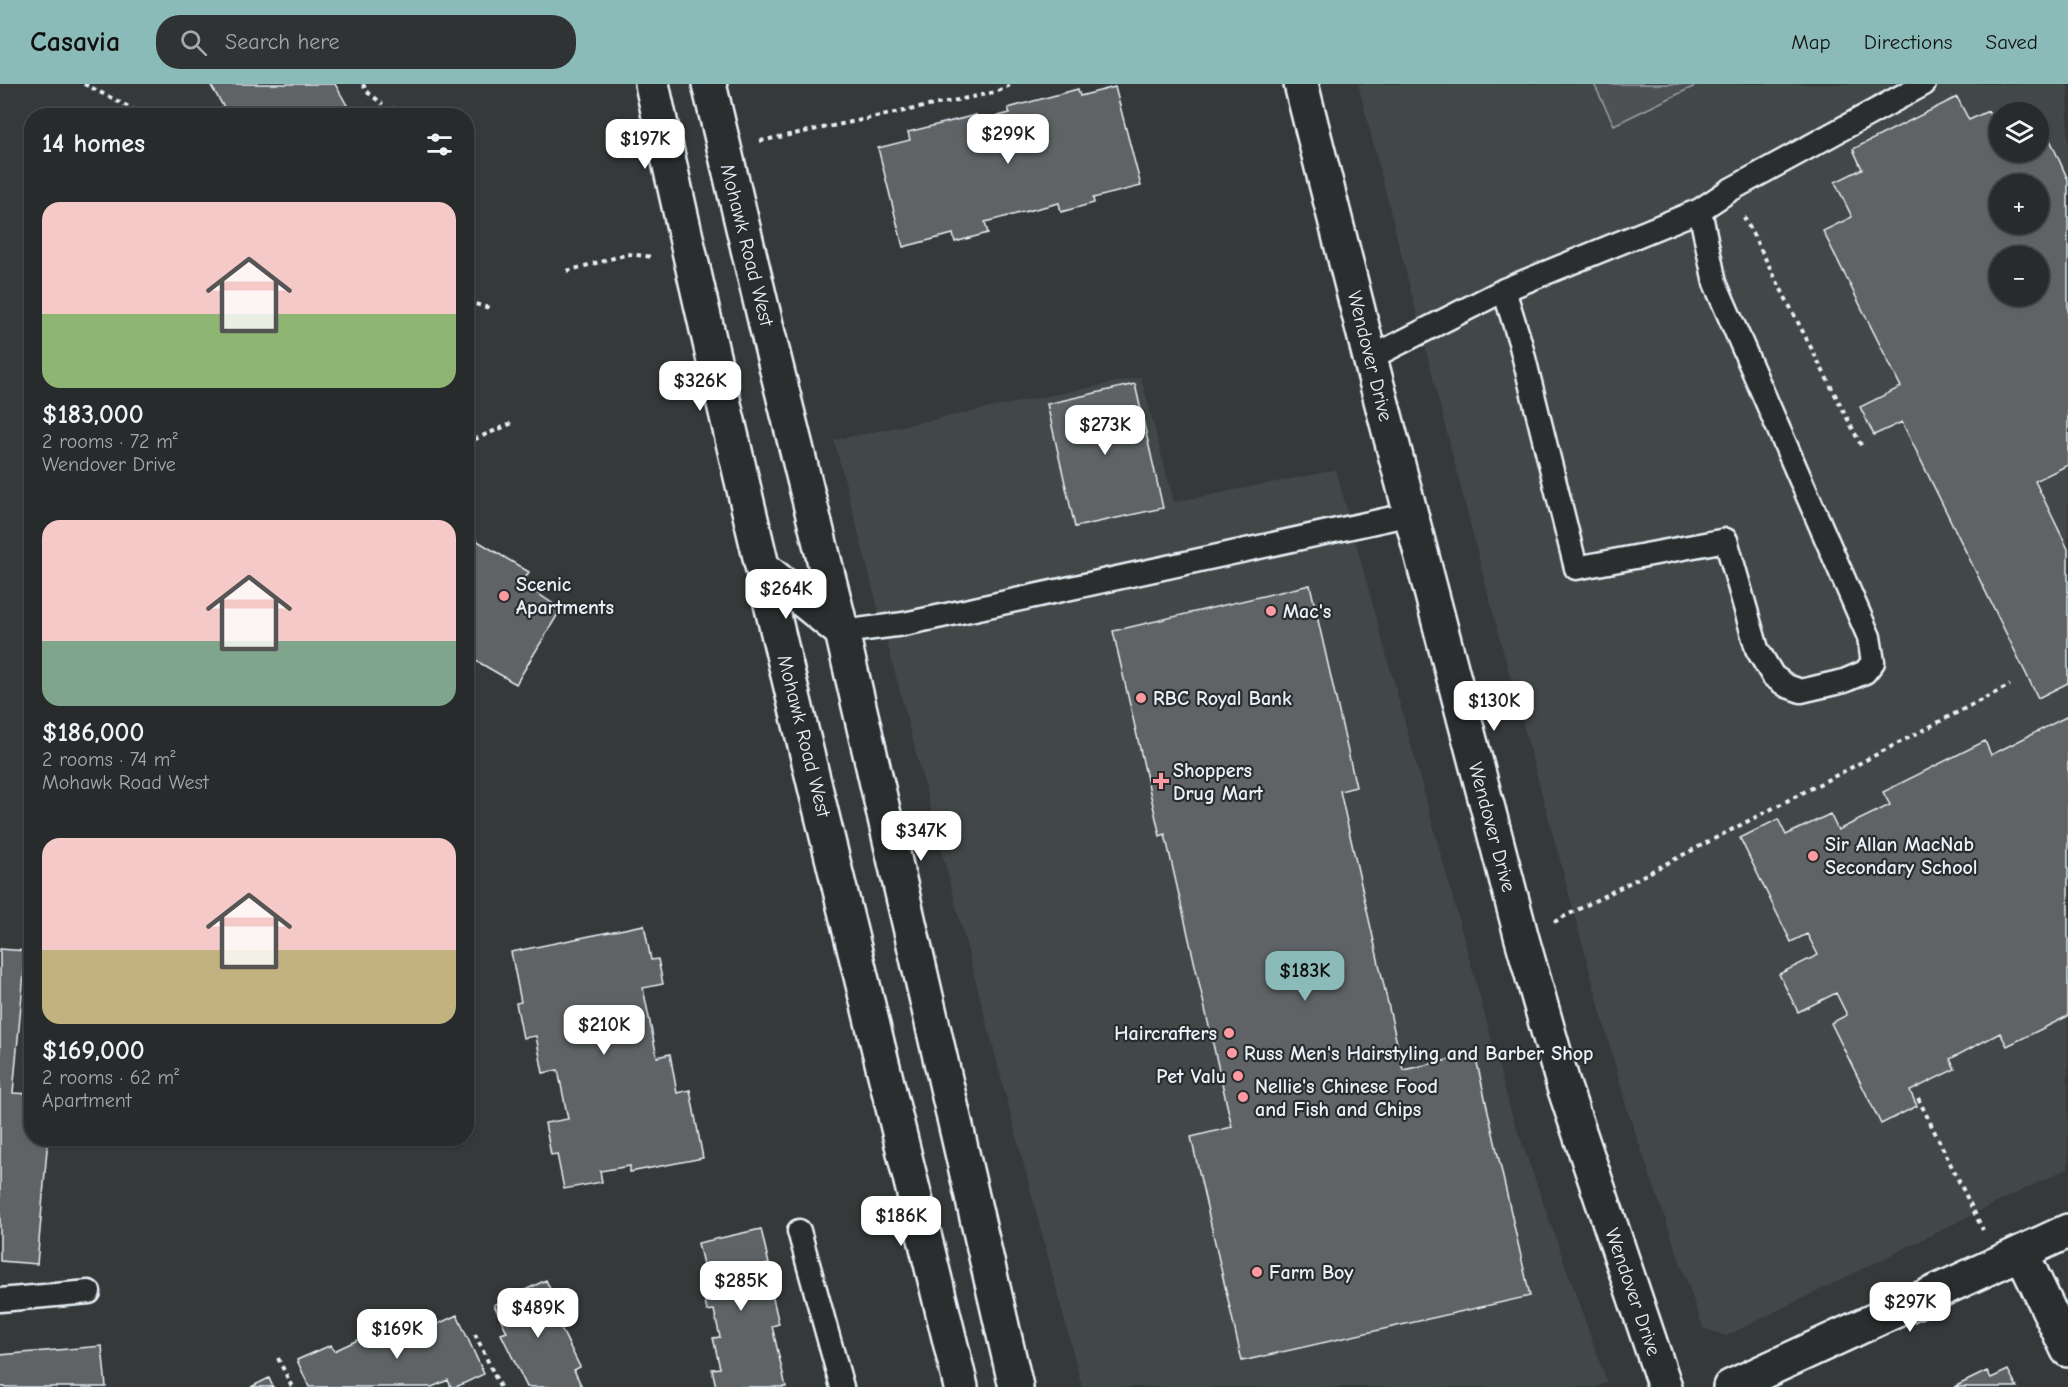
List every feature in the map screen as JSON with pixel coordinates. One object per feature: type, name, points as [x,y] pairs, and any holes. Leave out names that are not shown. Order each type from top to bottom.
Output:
[{"type":"main road","name":"Mohawk Road West","points":[[652,84],[687,245],[763,568],[961,1387]]},
{"type":"main road","name":"Mohawk Road West","points":[[709,84],[842,632],[1016,1387]]},
{"type":"main road","name":"Wendover Drive","points":[[1301,84],[1521,939],[1564,1087],[1665,1387]]},
{"type":"main road","points":[[763,568],[842,632]]},
{"type":"main road","points":[[1730,1387],[2068,1231]]},
{"type":"main road","points":[[2022,1254],[2068,1350]]},
{"type":"lane","points":[[1370,358],[1504,290],[1700,210],[1730,190],[1924,84]]},
{"type":"lane","points":[[1504,290],[1520,342],[1576,568],[1726,540],[1757,649],[1773,676],[1787,686],[1801,691],[1865,672],[1873,662],[1869,637],[1715,283],[1700,210]]},
{"type":"lane","points":[[842,632],[904,624],[1411,514]]},
{"type":"lane","points":[[799,1231],[842,1387]]},
{"type":"lane","points":[[0,1300],[89,1292]]},
{"type":"path","points":[[84,84],[132,108]]},
{"type":"path","points":[[363,84],[366,91],[382,104]]},
{"type":"path","points":[[724,149],[996,92],[1012,84]]},
{"type":"path","points":[[1730,190],[1863,449]]},
{"type":"path","points":[[567,271],[628,254],[652,257],[687,245]]},
{"type":"path","points":[[474,304],[493,309]]},
{"type":"path","points":[[474,440],[515,422]]},
{"type":"path","points":[[1521,939],[2010,685]]},
{"type":"path","points":[[1918,1098],[1985,1234],[2022,1254]]},
{"type":"path","points":[[476,1334],[499,1385],[491,1387]]},
{"type":"path","points":[[278,1358],[292,1387]]},
{"type":"shaded area","name":"Sir Allan MacNab Secondary School","points":[[1358,84],[2068,84],[2068,1168],[1726,1336],[1703,1328],[1627,1109],[1490,602]]},
{"type":"shaded area","points":[[1594,84],[1699,84],[1614,125]]},
{"type":"shaded area","points":[[1141,377],[1174,502],[1336,470],[1512,1115],[1607,1382],[1597,1387],[1082,1387],[834,440]]},
{"type":"building","points":[[210,84],[335,84],[348,108],[224,108]]},
{"type":"building","points":[[1115,87],[1141,186],[1093,198],[1094,203],[1061,212],[1059,203],[985,222],[988,233],[955,242],[953,234],[903,247],[878,148],[910,140],[908,132],[976,115],[978,121],[1010,113],[1008,108],[1078,89],[1080,96]]},
{"type":"building","points":[[1957,97],[1969,120],[1988,111],[1989,113],[1989,162],[2049,162],[2049,137],[2068,180],[2068,465],[2035,481],[2068,549],[2068,683],[2038,698],[1902,422],[1874,435],[1860,407],[1901,387],[1823,231],[1852,217],[1835,182],[1862,169],[1853,149]]},
{"type":"building","points":[[1135,384],[1163,508],[1075,527],[1047,404]]},
{"type":"building","name":"Scenic Apartments","points":[[474,539],[529,572],[522,583],[561,609],[516,684],[474,660]]},
{"type":"building","points":[[1310,585],[1356,787],[1340,791],[1403,1070],[1475,1054],[1530,1296],[1242,1361],[1191,1137],[1232,1127],[1165,834],[1160,836],[1113,631]]},
{"type":"building","points":[[2068,716],[2068,1016],[2007,1046],[2000,1033],[1950,1059],[1955,1069],[1910,1091],[1917,1106],[1881,1124],[1831,1023],[1847,1015],[1836,993],[1798,1012],[1779,974],[1818,955],[1807,934],[1791,942],[1740,838],[1778,819],[1786,835],[1830,814],[1838,830],[1890,805],[1883,792],[1985,741],[1991,755]]},
{"type":"building","points":[[644,925],[651,960],[658,959],[663,984],[643,988],[657,1057],[670,1054],[677,1093],[690,1090],[703,1158],[630,1172],[630,1166],[600,1171],[602,1182],[564,1189],[557,1154],[551,1155],[545,1123],[568,1119],[558,1070],[543,1073],[536,1036],[523,1038],[516,1003],[521,1002],[511,952]]},
{"type":"building","points":[[0,949],[24,951],[13,1093],[24,1094],[24,1146],[47,1146],[37,1264],[0,1261]]},
{"type":"building","points":[[761,1229],[769,1264],[759,1266],[765,1295],[772,1294],[779,1324],[772,1326],[786,1387],[716,1387],[712,1369],[720,1368],[713,1338],[720,1337],[714,1310],[707,1311],[700,1278],[706,1277],[698,1243]]},
{"type":"building","points":[[546,1280],[559,1309],[553,1312],[580,1367],[574,1370],[582,1387],[527,1387],[501,1334],[507,1332],[494,1305]]},
{"type":"building","points":[[457,1315],[484,1374],[456,1387],[451,1387],[448,1380],[432,1387],[309,1387],[297,1360],[331,1345],[334,1351],[362,1338],[365,1344],[392,1331],[395,1337],[423,1324],[425,1330]]},
{"type":"building","points":[[102,1346],[106,1387],[0,1387],[0,1355]]},
{"type":"building","points":[[2008,1370],[2017,1387],[1954,1387],[1987,1371],[1991,1378]]},
{"type":"building","points":[[269,1378],[273,1387],[251,1387]]},
{"type":"place","name":"Scenic Apartments","points":[[504,596]]},
{"type":"place","name":"Mac's","points":[[1271,611]]},
{"type":"place","name":"RBC Royal Bank","points":[[1141,698]]},
{"type":"place","name":"Shoppers Drug Mart","points":[[1161,781]]},
{"type":"place","name":"Sir Allan MacNab Secondary School","points":[[1813,856]]},
{"type":"place","name":"Haircrafters","points":[[1229,1033]]},
{"type":"place","name":"Russ Men's Hairstyling and Barber Shop","points":[[1232,1053]]},
{"type":"place","name":"Pet Valu","points":[[1238,1076]]},
{"type":"place","name":"Nellie's Chinese Food and Fish and Chips","points":[[1243,1097]]},
{"type":"place","name":"Farm Boy","points":[[1257,1272]]}]
